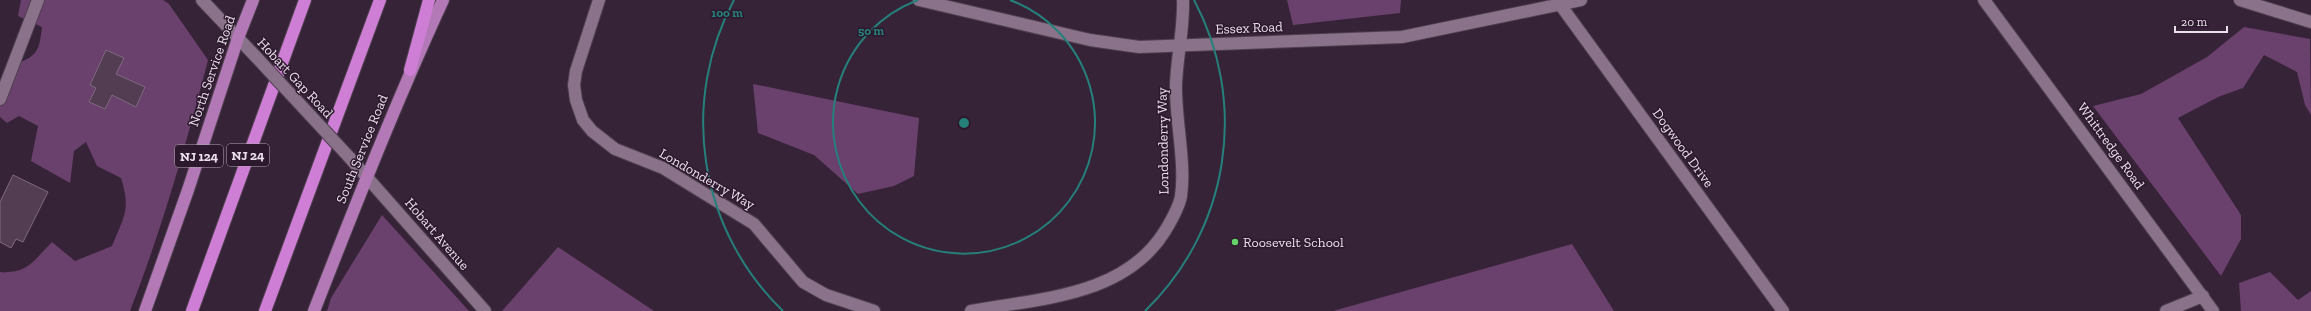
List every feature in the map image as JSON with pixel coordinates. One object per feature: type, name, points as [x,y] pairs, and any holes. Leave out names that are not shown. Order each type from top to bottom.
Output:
[{"type":"highway","name":"NJ 24","points":[[192,311],[305,0]]},
{"type":"highway","points":[[265,311],[380,0]]},
{"type":"highway","points":[[410,70],[430,0]]},
{"type":"main road","name":"North Service Road","points":[[145,311],[188,190],[252,0]]},
{"type":"main road","name":"South Service Road","points":[[314,311],[366,176],[410,70],[443,0]]},
{"type":"street","points":[[0,99],[38,0]]},
{"type":"street","name":"Hobart Gap Road","points":[[202,0],[366,176]]},
{"type":"street","name":"Londonderry Way","points":[[599,0],[576,71],[574,85],[578,106],[583,120],[592,131],[615,149],[663,168],[754,224],[803,282],[826,295],[874,311]]},
{"type":"street","name":"Essex Road","points":[[919,0],[1090,40],[1139,47],[1402,37],[1558,3],[1581,0]]},
{"type":"street","name":"Londonderry Way","points":[[971,311],[1095,286],[1132,266],[1153,247],[1170,224],[1181,197],[1176,85],[1183,18],[1183,0]]},
{"type":"street","name":"Whittredge Road","points":[[1984,0],[2214,311]]},
{"type":"street","points":[[2240,0],[2311,22]]},
{"type":"street","name":"Dogwood Drive","points":[[1558,3],[1783,311]]},
{"type":"street","name":"Hobart Avenue","points":[[366,176],[485,311]]},
{"type":"street","points":[[2166,311],[2203,296]]},
{"type":"shaded area","points":[[21,0],[163,0],[169,4],[208,60],[173,187],[153,249],[130,311],[0,311],[0,272],[17,271],[24,268],[35,260],[52,242],[75,261],[112,246],[123,220],[126,206],[126,198],[121,178],[97,166],[86,142],[74,151],[70,183],[31,161],[38,126],[19,116],[7,123],[0,117],[0,84],[9,67],[34,54],[37,50],[41,37],[42,27],[18,16]]},
{"type":"shaded area","points":[[1287,0],[1401,0],[1400,13],[1293,25]]},
{"type":"shaded area","points":[[2244,27],[2310,39],[2311,115],[2305,105],[2297,72],[2264,55],[2243,88],[2218,97],[2178,118],[2241,215],[2241,239],[2221,276],[2093,106],[2141,94],[2207,57]]},
{"type":"shaded area","points":[[753,84],[919,118],[914,176],[894,186],[858,194],[814,155],[758,133]]},
{"type":"shaded area","points":[[382,215],[469,311],[327,311],[331,298]]},
{"type":"shaded area","points":[[1572,244],[1614,311],[1333,311]]},
{"type":"shaded area","points":[[558,247],[654,311],[502,311]]},
{"type":"shaded area","points":[[2270,272],[2298,300],[2311,291],[2311,311],[2241,311],[2239,283]]},
{"type":"building","points":[[106,50],[124,58],[116,74],[145,87],[136,107],[112,95],[105,109],[89,102],[96,88],[90,85]]},
{"type":"building","points":[[13,175],[48,192],[23,242],[16,239],[11,248],[0,242],[0,202]]},
{"type":"place","name":"Roosevelt School","points":[[1235,242]]}]
